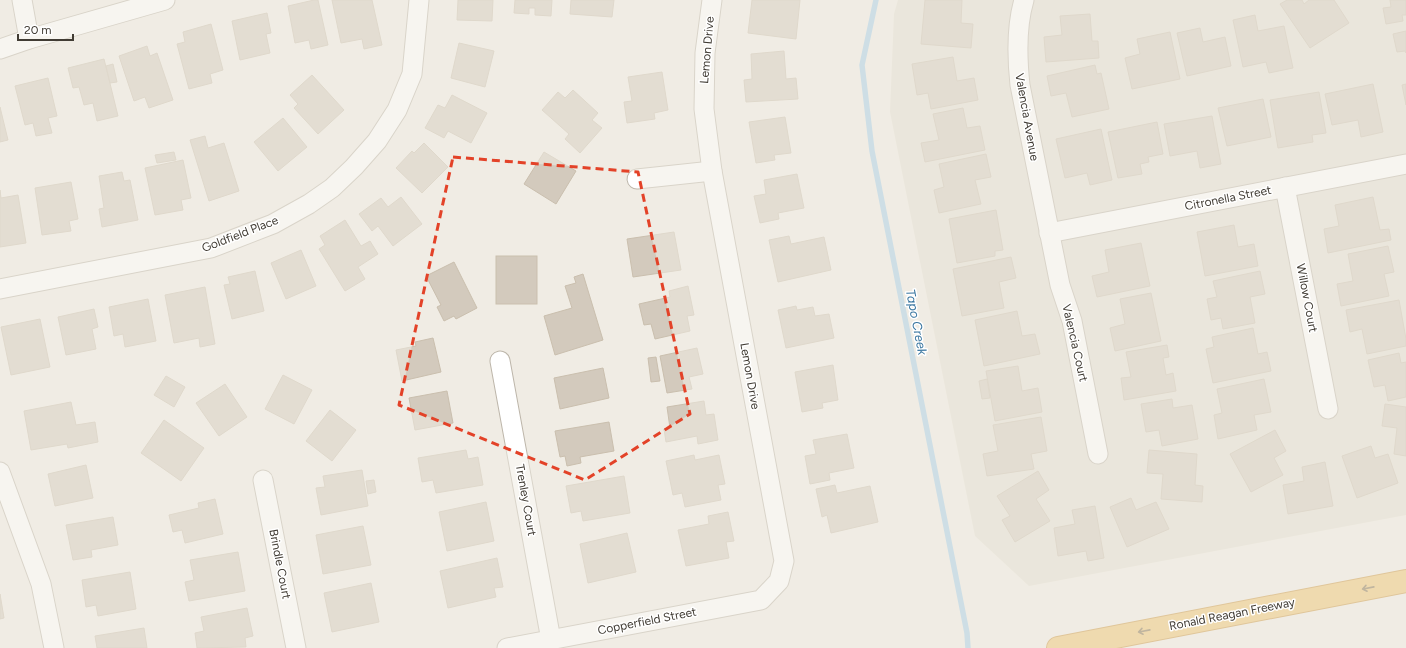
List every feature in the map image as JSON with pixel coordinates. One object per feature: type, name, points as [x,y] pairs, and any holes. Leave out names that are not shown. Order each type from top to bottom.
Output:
[{"type":"highway","name":"Ronald Reagan Freeway","points":[[1058,648],[1406,581]]},
{"type":"street","points":[[22,0],[29,39]]},
{"type":"street","points":[[0,49],[29,39],[164,0]]},
{"type":"street","name":"Goldfield Place","points":[[0,289],[211,248],[273,224],[309,204],[332,188],[354,167],[377,141],[397,110],[412,74],[419,0]]},
{"type":"street","name":"Lemon Drive","points":[[712,0],[705,53],[704,109],[712,171],[784,561],[779,581]]},
{"type":"street","name":"Valencia Avenue","points":[[1024,0],[1020,12],[1017,58],[1020,85],[1049,233]]},
{"type":"street","name":"Citronella Street","points":[[1049,233],[1406,164]]},
{"type":"street","points":[[636,179],[712,171]]},
{"type":"street","name":"Willow Court","points":[[1285,187],[1328,409]]},
{"type":"street","name":"Valencia Court","points":[[1049,233],[1060,284],[1072,321],[1098,454]]},
{"type":"street","name":"Trenley Court","points":[[500,361],[551,640]]},
{"type":"street","points":[[0,472],[41,584],[54,648]]},
{"type":"street","name":"Brindle Court","points":[[263,480],[296,648]]},
{"type":"street","name":"Copperfield Street","points":[[507,648],[761,600],[779,581]]},
{"type":"highlighted area","points":[[453,157],[638,172],[690,414],[585,480],[399,405]]},
{"type":"shaded area","points":[[898,0],[1406,0],[1406,515],[1029,586],[975,536],[890,112],[894,14]]},
{"type":"building","points":[[318,0],[328,45],[311,49],[309,40],[295,43],[288,6]]},
{"type":"building","points":[[332,0],[372,0],[382,45],[364,49],[362,39],[341,43]]},
{"type":"building","points":[[458,0],[493,0],[492,21],[457,20]]},
{"type":"building","points":[[515,0],[552,0],[551,16],[535,15],[535,8],[529,8],[529,14],[514,13]]},
{"type":"building","points":[[571,0],[614,0],[612,17],[570,14]]},
{"type":"building","points":[[752,0],[800,0],[796,39],[748,33]]},
{"type":"building","points":[[925,0],[962,0],[961,23],[973,24],[971,48],[921,44]]},
{"type":"building","points":[[1287,0],[1302,0],[1304,4],[1309,0],[1334,0],[1349,23],[1310,48],[1280,4]]},
{"type":"building","points":[[1390,0],[1406,0],[1406,15],[1402,15],[1403,21],[1386,24],[1383,8],[1391,7]]},
{"type":"building","points":[[267,13],[271,33],[266,34],[270,53],[240,60],[232,21]]},
{"type":"building","points":[[1090,14],[1092,41],[1098,41],[1099,58],[1046,62],[1044,37],[1062,35],[1060,16]]},
{"type":"building","points":[[1255,15],[1258,31],[1284,26],[1293,68],[1269,73],[1266,62],[1243,67],[1233,20]]},
{"type":"building","points":[[211,24],[223,70],[210,74],[212,83],[189,89],[177,44],[185,42],[183,32]]},
{"type":"building","points":[[1200,28],[1203,42],[1225,37],[1231,66],[1187,76],[1177,33]]},
{"type":"building","points":[[1406,31],[1406,53],[1405,51],[1397,52],[1393,34]]},
{"type":"building","points":[[1170,32],[1180,79],[1132,89],[1125,58],[1140,54],[1137,39]]},
{"type":"building","points":[[459,43],[494,51],[485,87],[451,78]]},
{"type":"building","points":[[147,46],[150,56],[157,53],[173,100],[149,108],[145,97],[134,101],[119,56]]},
{"type":"building","points":[[784,51],[786,79],[796,78],[798,99],[746,102],[744,80],[752,79],[751,54]]},
{"type":"building","points":[[953,57],[957,81],[974,78],[978,100],[931,109],[928,93],[917,95],[912,64]]},
{"type":"building","points":[[104,59],[118,116],[97,121],[93,103],[84,105],[79,87],[73,88],[68,68]]},
{"type":"building","points":[[113,64],[117,82],[110,83],[106,66]]},
{"type":"building","points":[[1095,65],[1097,74],[1101,73],[1109,109],[1072,117],[1066,93],[1051,96],[1047,76]]},
{"type":"building","points":[[662,72],[668,110],[654,113],[655,119],[627,123],[624,102],[632,101],[628,77]]},
{"type":"building","points":[[312,75],[344,110],[318,134],[294,108],[298,104],[290,95]]},
{"type":"building","points":[[48,78],[57,116],[48,118],[52,133],[36,136],[33,123],[25,125],[15,86]]},
{"type":"building","points":[[1373,84],[1383,132],[1361,137],[1358,120],[1332,125],[1325,94]]},
{"type":"building","points":[[1406,84],[1406,105],[1402,85]]},
{"type":"building","points":[[573,90],[598,113],[592,120],[602,128],[580,153],[565,139],[569,134],[542,110],[558,92],[565,98]]},
{"type":"building","points":[[1319,92],[1326,133],[1312,135],[1313,142],[1278,148],[1270,100]]},
{"type":"building","points":[[452,95],[487,113],[471,143],[448,131],[444,138],[425,128],[438,105],[445,108]]},
{"type":"building","points":[[1263,99],[1271,137],[1227,146],[1218,108]]},
{"type":"building","points":[[0,107],[8,140],[0,142]]},
{"type":"building","points":[[963,108],[967,128],[980,126],[985,150],[925,162],[921,143],[939,140],[933,114]]},
{"type":"building","points":[[1212,116],[1221,164],[1200,168],[1197,151],[1170,156],[1164,124]]},
{"type":"building","points":[[785,117],[791,153],[774,155],[775,160],[756,163],[749,122]]},
{"type":"building","points":[[283,118],[307,147],[278,171],[254,142]]},
{"type":"building","points":[[1157,122],[1163,154],[1148,157],[1149,162],[1140,164],[1142,174],[1118,178],[1108,132]]},
{"type":"building","points":[[1101,129],[1112,180],[1090,185],[1087,173],[1065,178],[1056,139]]},
{"type":"building","points":[[205,136],[208,148],[224,143],[239,191],[209,201],[190,140]]},
{"type":"building","points":[[424,143],[448,167],[422,193],[396,168],[412,151],[414,153]]},
{"type":"building","points":[[174,152],[176,160],[157,163],[155,155]]},
{"type":"building","points":[[544,152],[576,171],[556,204],[524,184]]},
{"type":"building","points":[[986,154],[991,177],[975,180],[981,204],[939,213],[934,190],[944,187],[939,164]]},
{"type":"building","points":[[183,160],[191,198],[181,200],[183,210],[155,215],[145,168]]},
{"type":"building","points":[[122,172],[124,181],[130,180],[138,220],[102,227],[99,209],[104,208],[99,176]]},
{"type":"building","points":[[797,174],[804,208],[778,213],[779,219],[760,223],[754,196],[766,194],[764,180]]},
{"type":"building","points":[[71,182],[78,219],[69,221],[71,231],[42,235],[35,188]]},
{"type":"building","points":[[0,190],[1,198],[18,195],[26,243],[0,247]]},
{"type":"building","points":[[401,197],[422,224],[393,246],[378,226],[372,231],[359,214],[381,198],[388,207]]},
{"type":"building","points":[[1373,197],[1380,230],[1389,229],[1391,240],[1328,253],[1324,229],[1339,226],[1335,205]]},
{"type":"building","points":[[996,210],[1003,250],[995,251],[995,256],[957,263],[949,219]]},
{"type":"building","points":[[345,220],[361,246],[370,241],[378,254],[358,267],[365,279],[345,291],[319,249],[325,245],[320,236]]},
{"type":"building","points":[[1234,225],[1238,247],[1254,244],[1258,266],[1205,276],[1197,232]]},
{"type":"building","points":[[674,232],[681,270],[633,277],[627,239]]},
{"type":"building","points":[[789,236],[791,244],[824,237],[831,270],[778,282],[769,240]]},
{"type":"building","points":[[1141,243],[1150,286],[1097,297],[1092,276],[1109,272],[1105,250]]},
{"type":"building","points":[[1388,246],[1394,272],[1384,274],[1389,296],[1341,306],[1337,284],[1353,281],[1348,254]]},
{"type":"building","points":[[301,250],[316,286],[286,299],[271,263]]},
{"type":"building","points":[[496,256],[537,256],[537,304],[496,304]]},
{"type":"building","points":[[1011,257],[1016,278],[999,282],[1004,308],[962,316],[953,269]]},
{"type":"building","points":[[454,262],[477,308],[456,319],[454,316],[444,321],[437,307],[441,305],[426,276]]},
{"type":"building","points":[[255,271],[264,311],[232,319],[224,285],[230,284],[228,277]]},
{"type":"building","points":[[1260,271],[1265,294],[1250,297],[1255,323],[1223,329],[1221,318],[1211,320],[1207,299],[1217,297],[1213,281]]},
{"type":"building","points":[[583,274],[603,340],[555,355],[544,316],[572,308],[565,286],[576,283],[574,277]]},
{"type":"building","points":[[688,286],[694,315],[687,316],[690,331],[655,339],[651,324],[644,325],[639,304],[670,297],[669,291]]},
{"type":"building","points":[[205,287],[215,344],[200,347],[199,338],[174,343],[165,295]]},
{"type":"building","points":[[1151,293],[1161,341],[1115,351],[1110,328],[1125,324],[1120,299]]},
{"type":"building","points":[[148,299],[156,341],[125,347],[123,334],[114,336],[109,307]]},
{"type":"building","points":[[1399,300],[1406,346],[1367,354],[1362,329],[1350,332],[1346,310]]},
{"type":"building","points":[[796,306],[797,310],[813,307],[815,316],[829,314],[834,338],[786,348],[778,310]]},
{"type":"building","points":[[94,309],[98,327],[92,329],[96,349],[66,355],[58,317]]},
{"type":"building","points":[[1017,311],[1022,336],[1035,334],[1040,354],[984,366],[975,320]]},
{"type":"building","points":[[40,319],[50,367],[11,375],[1,327]]},
{"type":"building","points":[[1253,328],[1258,354],[1267,352],[1271,371],[1213,383],[1206,349],[1214,347],[1212,337]]},
{"type":"building","points":[[433,338],[441,372],[402,381],[396,350],[416,346],[415,342]]},
{"type":"building","points":[[1167,345],[1169,357],[1163,358],[1166,375],[1173,373],[1176,391],[1124,400],[1121,378],[1131,377],[1126,352]]},
{"type":"building","points":[[697,348],[703,374],[689,377],[692,389],[667,393],[660,356]]},
{"type":"building","points":[[1399,353],[1401,363],[1406,362],[1406,397],[1388,401],[1385,385],[1374,387],[1368,360]]},
{"type":"building","points":[[656,357],[660,381],[651,382],[648,358]]},
{"type":"building","points":[[833,365],[838,400],[822,403],[823,408],[802,412],[795,372]]},
{"type":"building","points":[[1018,366],[1022,391],[1038,388],[1042,412],[995,421],[986,371]]},
{"type":"building","points":[[603,368],[609,398],[560,409],[554,378]]},
{"type":"building","points":[[283,375],[312,390],[294,424],[265,409]]},
{"type":"building","points":[[166,376],[185,387],[174,407],[154,395]]},
{"type":"building","points":[[987,379],[990,398],[982,399],[979,381]]},
{"type":"building","points":[[1264,379],[1271,412],[1254,415],[1257,430],[1218,439],[1214,415],[1222,413],[1217,389]]},
{"type":"building","points":[[225,384],[247,417],[219,436],[196,403]]},
{"type":"building","points":[[447,391],[453,423],[415,430],[409,398]]},
{"type":"building","points":[[1172,399],[1173,408],[1192,405],[1198,439],[1162,446],[1159,430],[1146,432],[1141,404]]},
{"type":"building","points":[[704,401],[706,415],[714,414],[718,440],[698,444],[697,436],[666,442],[664,429],[670,428],[667,407]]},
{"type":"building","points":[[71,402],[76,425],[95,422],[98,442],[68,448],[67,444],[31,450],[24,411]]},
{"type":"building","points":[[1385,404],[1406,407],[1406,456],[1394,454],[1397,428],[1382,426]]},
{"type":"building","points":[[330,410],[356,430],[332,461],[306,441]]},
{"type":"building","points":[[1041,417],[1047,451],[1031,454],[1034,469],[987,476],[983,454],[998,451],[993,425]]},
{"type":"building","points":[[164,420],[204,448],[181,481],[141,453]]},
{"type":"building","points":[[609,422],[614,451],[580,457],[581,463],[567,466],[565,456],[560,457],[555,431]]},
{"type":"building","points":[[1275,430],[1286,451],[1274,458],[1283,475],[1251,492],[1230,454]]},
{"type":"building","points":[[847,434],[854,468],[829,473],[830,480],[810,484],[805,456],[816,454],[813,440]]},
{"type":"building","points":[[1371,446],[1375,458],[1388,454],[1398,483],[1357,498],[1342,456]]},
{"type":"building","points":[[466,450],[468,459],[478,457],[483,485],[436,493],[433,480],[422,482],[418,458]]},
{"type":"building","points":[[1149,450],[1197,454],[1195,485],[1203,486],[1202,502],[1161,499],[1163,474],[1147,473]]},
{"type":"building","points":[[694,455],[695,460],[719,455],[725,484],[718,485],[721,500],[685,507],[682,493],[673,495],[666,461]]},
{"type":"building","points":[[1325,462],[1333,506],[1288,514],[1283,485],[1304,481],[1302,467]]},
{"type":"building","points":[[86,465],[93,498],[55,506],[48,474]]},
{"type":"building","points":[[362,470],[368,506],[321,515],[316,488],[325,487],[323,476]]},
{"type":"building","points":[[1038,471],[1049,490],[1036,499],[1050,521],[1015,542],[1002,520],[1010,516],[997,496]]},
{"type":"building","points":[[624,476],[630,513],[583,521],[581,511],[571,513],[566,486]]},
{"type":"building","points":[[374,480],[376,492],[368,494],[366,481]]},
{"type":"building","points":[[835,485],[837,493],[870,486],[878,522],[831,533],[827,515],[822,517],[816,489]]},
{"type":"building","points":[[1131,498],[1136,510],[1156,502],[1169,529],[1127,547],[1110,507]]},
{"type":"building","points":[[215,499],[223,534],[185,543],[182,530],[173,532],[169,515],[199,508],[198,503]]},
{"type":"building","points":[[486,502],[494,541],[447,551],[439,512]]},
{"type":"building","points":[[1095,506],[1104,558],[1088,561],[1086,551],[1058,556],[1054,528],[1075,524],[1072,510]]},
{"type":"building","points":[[728,512],[734,541],[726,542],[729,558],[686,566],[678,530],[709,524],[708,516]]},
{"type":"building","points":[[113,517],[118,545],[91,550],[92,557],[73,560],[66,525]]},
{"type":"building","points":[[363,526],[371,565],[323,574],[316,535]]},
{"type":"building","points":[[627,533],[636,572],[588,583],[580,544]]},
{"type":"building","points":[[238,552],[245,591],[189,601],[185,582],[194,580],[190,560]]},
{"type":"building","points":[[497,558],[503,587],[494,588],[496,597],[448,608],[440,571]]},
{"type":"building","points":[[130,572],[136,609],[98,616],[96,605],[86,607],[82,580]]},
{"type":"building","points":[[371,583],[379,622],[332,632],[324,593]]},
{"type":"building","points":[[0,594],[4,618],[0,619]]},
{"type":"building","points":[[247,608],[253,636],[245,638],[246,647],[197,648],[195,633],[204,631],[201,617]]},
{"type":"building","points":[[144,628],[147,648],[97,648],[95,636]]},
{"type":"waterway","name":"Tapo Creek","points":[[876,0],[862,65],[872,151],[967,633],[968,648]]}]
